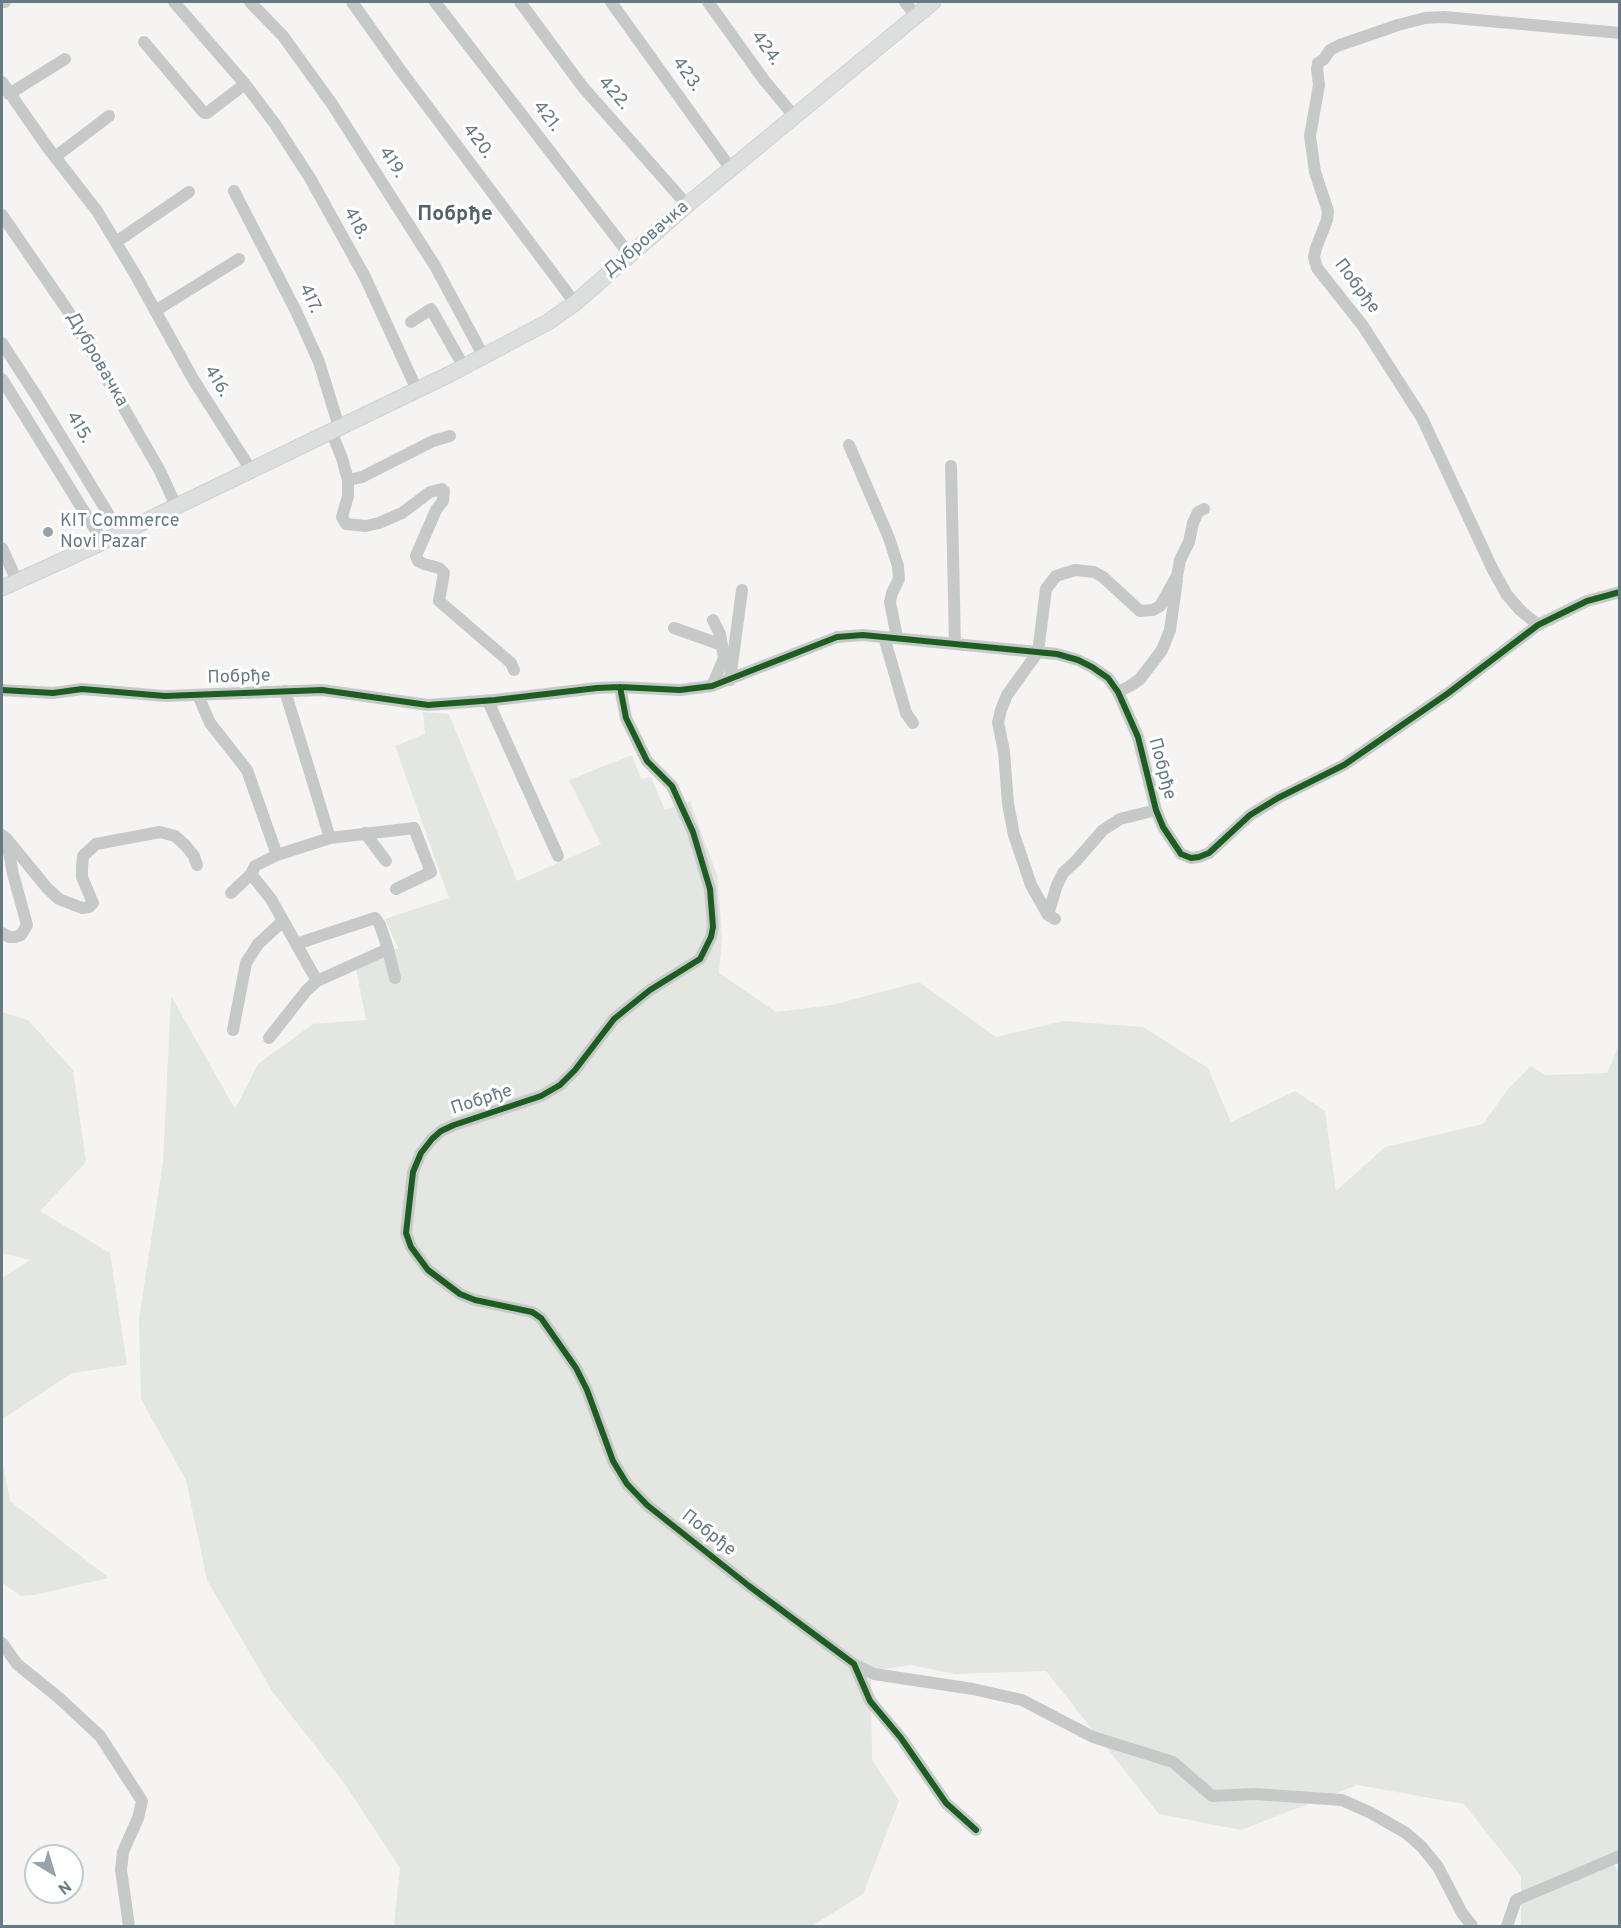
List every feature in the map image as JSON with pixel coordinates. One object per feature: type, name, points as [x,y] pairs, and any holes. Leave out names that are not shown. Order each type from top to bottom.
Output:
[{"type":"main road","name":"Дубровачка","points":[[2,588],[103,542],[417,390],[548,322],[574,303],[731,168],[933,2]]},
{"type":"street","name":"418.","points":[[174,2],[245,84],[275,124],[310,178],[365,277],[417,390]]},
{"type":"street","name":"419.","points":[[250,2],[283,36],[332,104],[435,266],[484,357]]},
{"type":"street","name":"420.","points":[[352,2],[400,71],[574,303]]},
{"type":"street","name":"421.","points":[[435,2],[629,254]]},
{"type":"street","name":"422.","points":[[520,2],[582,86],[687,205]]},
{"type":"street","name":"423.","points":[[611,2],[731,168]]},
{"type":"street","name":"424.","points":[[708,2],[764,80],[794,116]]},
{"type":"street","points":[[905,2],[916,16]]},
{"type":"street","name":"Побрђе","points":[[1538,625],[1507,595],[1422,418],[1363,326],[1317,267],[1314,257],[1328,211],[1315,172],[1310,136],[1319,85],[1317,69],[1318,63],[1330,50],[1340,45],[1425,18],[1444,17],[1620,33]]},
{"type":"street","points":[[144,42],[204,112],[207,113],[245,84]]},
{"type":"street","points":[[9,94],[65,59]]},
{"type":"street","name":"416.","points":[[2,82],[97,211],[193,380],[251,470]]},
{"type":"street","points":[[55,157],[109,116]]},
{"type":"street","name":"417.","points":[[234,191],[319,362],[335,429]]},
{"type":"street","points":[[116,242],[189,192]]},
{"type":"street","name":"Дубровачка","points":[[3,218],[68,311],[160,471],[176,506]]},
{"type":"street","points":[[155,311],[239,259]]},
{"type":"street","points":[[411,322],[431,309],[464,367]]},
{"type":"street","name":"415.","points":[[2,343],[120,533]]},
{"type":"street","points":[[2,379],[103,542]]},
{"type":"street","points":[[335,429],[348,480],[348,496],[342,517],[346,524],[366,526],[379,523],[402,513],[430,492],[442,489],[444,491],[443,501],[436,510],[416,556],[418,561],[440,568],[444,573],[440,602],[511,663],[514,670]]},
{"type":"street","points":[[348,480],[362,477],[433,441],[450,436]]},
{"type":"street","points":[[849,445],[889,538],[898,566],[899,579],[891,599],[897,637]]},
{"type":"street","points":[[951,466],[955,644]]},
{"type":"street","points":[[1118,692],[1140,679],[1162,650],[1170,630],[1178,587],[1177,576],[1180,560],[1189,543],[1198,512],[1204,509]]},
{"type":"street","points":[[2,548],[17,581]]},
{"type":"street","points":[[1156,810],[1120,819],[1090,842],[1075,862],[1063,873],[1057,885],[1051,917],[1031,885],[1014,835],[998,722],[1007,695],[1038,652],[1046,589],[1056,576],[1074,570],[1094,572],[1103,577],[1140,611],[1145,611],[1160,606],[1177,576]]},
{"type":"street","points":[[730,680],[742,590]]},
{"type":"street","name":"Побрђе","points":[[2,690],[53,693],[82,689],[165,696],[322,690],[428,705],[597,688],[680,690],[712,686],[837,637],[863,635],[897,637],[1057,654],[1085,663],[1108,678],[1118,692],[1138,737],[1156,810],[1169,838],[1181,854],[1191,858],[1209,853],[1250,815],[1278,798],[1344,765],[1447,694],[1538,625],[1587,601],[1620,592]]},
{"type":"street","points":[[712,686],[724,658],[720,634],[713,620]]},
{"type":"street","points":[[674,628],[722,645]]},
{"type":"street","points":[[884,637],[906,712],[913,723]]},
{"type":"street","name":"Побрђе","points":[[620,687],[626,718],[647,761],[672,786],[693,832],[710,889],[713,927],[711,937],[700,959],[650,990],[614,1019],[574,1070],[560,1084],[541,1096],[454,1125],[441,1131],[432,1139],[421,1153],[413,1172],[406,1233],[411,1247],[428,1270],[460,1294],[475,1300],[532,1312],[541,1318],[576,1368],[587,1390],[613,1461],[627,1484],[647,1505],[748,1586],[854,1664]]},
{"type":"street","name":"Побрђе","points":[[285,691],[330,838]]},
{"type":"street","name":"Побрђе","points":[[198,695],[210,723],[247,770],[277,855]]},
{"type":"street","points":[[488,700],[558,856]]},
{"type":"street","points":[[231,893],[251,874],[255,866],[277,855],[330,838],[414,828],[431,872],[396,889]]},
{"type":"street","points":[[4,837],[59,899],[82,908],[93,903],[82,877],[83,856],[96,844],[160,832],[175,836],[194,856],[197,865]]},
{"type":"street","points":[[365,833],[386,861]]},
{"type":"street","points":[[2,933],[15,937],[25,931],[27,926],[4,837]]},
{"type":"street","points":[[251,874],[271,899],[317,981]]},
{"type":"street","points":[[296,944],[375,918],[380,925],[395,978]]},
{"type":"street","points":[[233,1030],[246,963],[258,944],[283,921]]},
{"type":"street","points":[[269,1038],[306,991],[317,981],[388,950]]},
{"type":"street","points":[[2,1643],[17,1664],[58,1697],[100,1736],[142,1801],[138,1818],[123,1852],[121,1870],[129,1926]]},
{"type":"street","points":[[854,1664],[870,1701],[901,1738],[946,1803],[976,1830]]},
{"type":"street","points":[[854,1664],[874,1674],[974,1689],[1022,1700],[1093,1737],[1173,1762],[1212,1796],[1255,1794],[1342,1800],[1406,1833],[1422,1848],[1438,1867],[1462,1913],[1472,1926]]},
{"type":"street","points":[[1507,1926],[1516,1900],[1620,1856]]},
{"type":"shaded area","points":[[423,712],[449,714],[517,881],[601,844],[569,780],[632,755],[641,779],[651,777],[665,810],[690,801],[718,878],[722,937],[719,973],[776,1012],[832,1005],[919,982],[996,1037],[1064,1021],[1143,1027],[1208,1068],[1231,1122],[1295,1091],[1325,1111],[1336,1191],[1385,1147],[1483,1124],[1508,1089],[1531,1066],[1545,1075],[1607,1073],[1619,1045],[1620,1857],[1612,1861],[1619,1874],[1620,1909],[1617,1926],[1521,1926],[1521,1876],[1464,1804],[1357,1785],[1241,1830],[1159,1814],[1046,1671],[955,1674],[910,1665],[871,1671],[872,1760],[899,1801],[863,1894],[812,1926],[394,1926],[400,1868],[345,1784],[272,1691],[207,1580],[186,1480],[141,1399],[139,1319],[163,1162],[171,996],[235,1109],[258,1064],[313,1024],[366,1020],[356,968],[398,948],[385,919],[449,898],[395,746],[425,734]]},
{"type":"shaded area","points":[[2,1012],[28,1020],[73,1070],[86,1162],[40,1211],[110,1253],[127,1365],[72,1373],[2,1419],[2,1278],[30,1260],[2,1253]]},
{"type":"shaded area","points":[[2,1460],[10,1501],[109,1578],[21,1596],[2,1583]]},
{"type":"cycle path","points":[[2,690],[53,693],[82,689],[165,696],[322,690],[428,705],[597,688],[680,690],[712,686],[837,637],[863,635],[1057,654],[1092,667],[1108,678],[1118,692],[1138,737],[1156,810],[1163,827],[1181,854],[1191,858],[1209,853],[1250,815],[1278,798],[1344,765],[1447,694],[1538,625],[1587,601],[1620,592]]},
{"type":"cycle path","points":[[620,687],[626,718],[647,761],[672,786],[693,832],[710,889],[713,927],[711,937],[700,959],[650,990],[614,1019],[575,1070],[560,1085],[541,1096],[454,1125],[441,1131],[432,1139],[421,1153],[413,1172],[406,1233],[411,1247],[428,1270],[460,1294],[475,1300],[532,1312],[541,1318],[576,1368],[587,1390],[613,1461],[627,1484],[647,1505],[749,1586],[854,1664],[870,1701],[901,1738],[946,1803],[976,1830]]},
{"type":"place","name":"KIT Commerce Novi Pazar","points":[[48,532]]},
{"type":"district","name":"Побрђе","points":[[455,216]]}]
